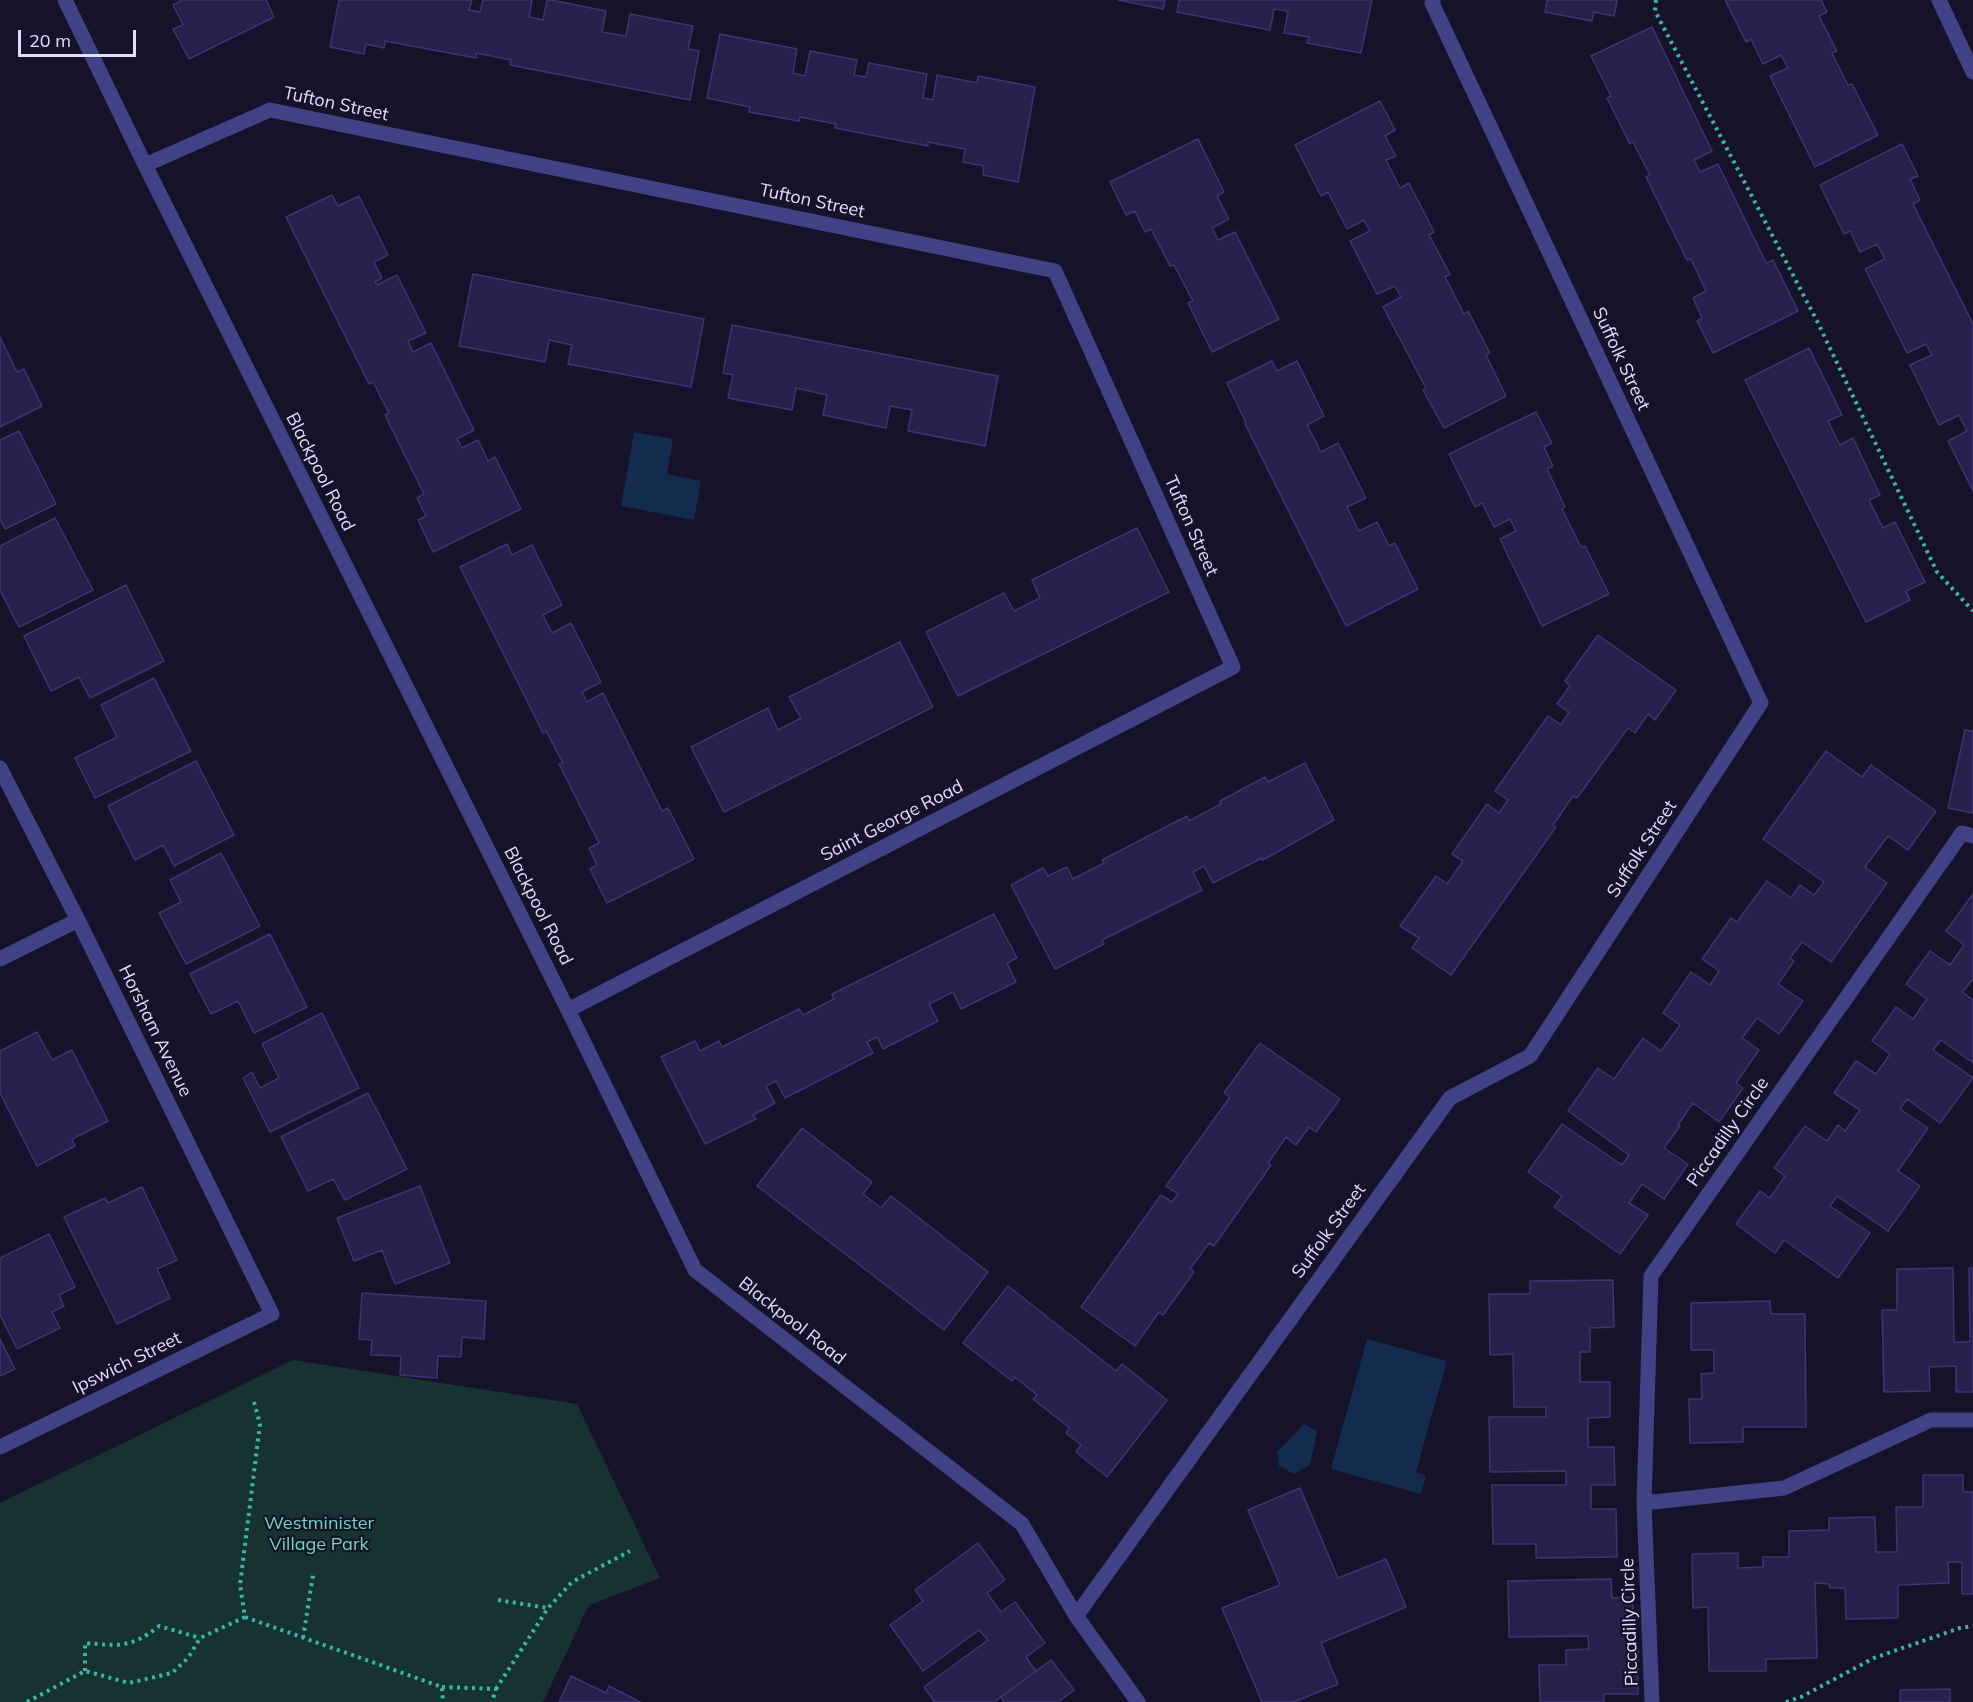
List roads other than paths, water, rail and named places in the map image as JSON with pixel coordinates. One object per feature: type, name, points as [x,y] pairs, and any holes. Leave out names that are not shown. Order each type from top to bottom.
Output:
[{"type":"street","name":"Blackpool Road","points":[[64,0],[568,1010],[695,1270],[1022,1524],[1076,1616],[1138,1702]]},
{"type":"street","name":"Suffolk Street","points":[[1076,1616],[1449,1098],[1530,1056],[1761,703],[1432,0]]},
{"type":"street","points":[[1939,0],[1973,72]]},
{"type":"street","name":"Tufton Street","points":[[145,165],[270,110],[1055,271],[1233,667]]},
{"type":"street","name":"Saint George Road","points":[[568,1010],[1233,667]]},
{"type":"street","name":"Horsham Avenue","points":[[0,768],[78,920],[272,1314]]},
{"type":"street","name":"Piccadilly Circle","points":[[1652,1702],[1644,1503],[1651,1276],[1962,833],[1973,836]]},
{"type":"street","points":[[0,959],[78,920]]},
{"type":"street","name":"Ipswich Street","points":[[0,1447],[272,1314]]},
{"type":"street","points":[[1644,1503],[1784,1488],[1931,1420],[1973,1420]]},
{"type":"water","points":[[634,432],[673,439],[667,474],[701,481],[694,520],[621,506]]},
{"type":"water","points":[[1367,1339],[1447,1361],[1416,1472],[1426,1476],[1421,1494],[1331,1469]]},
{"type":"water","points":[[1304,1424],[1317,1431],[1310,1465],[1294,1474],[1279,1466],[1277,1452]]},
{"type":"park label","name":"Westminister Village Park","points":[[319,1534]]}]
